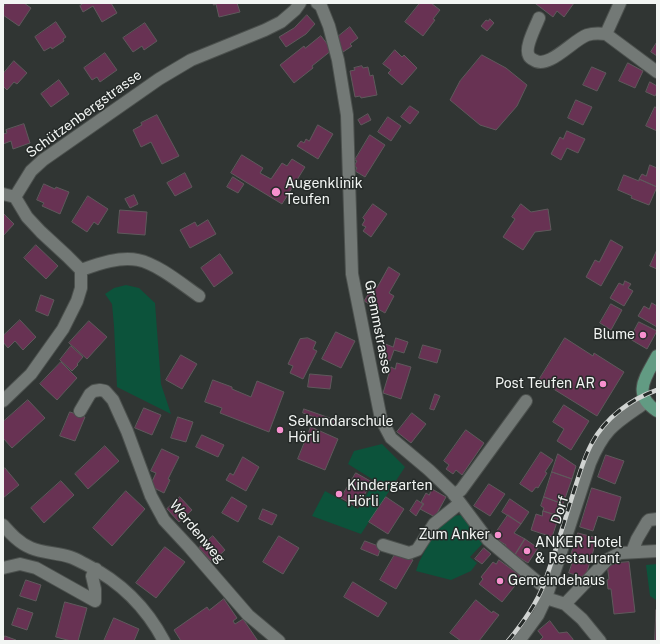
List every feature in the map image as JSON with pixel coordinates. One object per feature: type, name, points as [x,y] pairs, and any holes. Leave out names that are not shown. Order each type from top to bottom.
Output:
[{"type":"main road","points":[[657,356],[642,389],[642,396],[646,402],[657,411]]},
{"type":"street","name":"Schützenbergstrasse","points":[[81,270],[41,232],[9,195],[43,160],[158,79],[191,60],[281,22],[295,10],[300,3]]},
{"type":"street","name":"Gremmstrasse","points":[[317,3],[321,6],[338,60],[348,115],[352,274],[381,419],[391,438],[429,470],[457,499],[488,540],[539,583],[548,594],[566,604]]},
{"type":"street","points":[[606,34],[620,3]]},
{"type":"street","points":[[539,18],[527,50],[529,56],[537,62],[547,62],[578,39],[595,33],[606,34],[657,72]]},
{"type":"street","points":[[3,402],[30,374],[63,329],[77,301],[81,288],[81,270],[126,259],[138,260],[150,264],[200,296]]},
{"type":"street","name":"Werdenweg","points":[[80,411],[90,394],[94,391],[105,391],[113,400],[127,430],[151,496],[164,520],[248,615],[279,641]]},
{"type":"street","points":[[383,544],[409,552],[417,550],[438,519],[457,499],[461,490],[526,401]]},
{"type":"street","name":"Dorf","points":[[519,641],[538,615],[548,594],[596,448],[607,431],[613,425],[646,402]]},
{"type":"street","points":[[632,552],[637,538],[647,522],[649,520],[657,519]]},
{"type":"street","points":[[3,525],[14,537],[32,549],[71,557],[111,578],[149,615],[164,641]]},
{"type":"street","points":[[600,641],[566,604],[607,560],[620,553],[657,551]]},
{"type":"street","points":[[3,568],[20,564],[36,568],[95,601],[95,589],[92,576],[96,569]]},
{"type":"green space","points":[[126,285],[139,288],[155,303],[161,384],[171,414],[117,387],[112,304],[105,294],[114,288]]},
{"type":"green space","points":[[382,444],[405,467],[361,534],[312,516],[325,491],[358,509],[375,481],[348,464],[354,451]]},
{"type":"green space","points":[[462,515],[484,542],[470,557],[477,563],[471,571],[451,580],[416,571],[419,562],[440,522],[451,516]]},
{"type":"green space","points":[[657,564],[656,600],[650,596],[646,565]]},
{"type":"building","points":[[6,3],[24,3],[31,8],[19,26],[3,15],[3,8]]},
{"type":"building","points":[[84,3],[111,3],[117,13],[102,22],[93,6],[83,12],[80,6]]},
{"type":"building","points":[[213,3],[237,3],[240,12],[219,17],[216,4],[214,5]]},
{"type":"building","points":[[420,3],[431,3],[440,10],[433,19],[435,20],[423,36],[405,22]]},
{"type":"building","points":[[574,3],[564,17],[557,11],[553,17],[536,4]]},
{"type":"building","points":[[307,15],[315,24],[306,34],[286,47],[279,37],[294,28]]},
{"type":"building","points":[[490,19],[494,23],[487,31],[481,26],[486,20],[488,21]]},
{"type":"building","points":[[56,22],[66,37],[63,39],[64,41],[52,49],[51,47],[44,51],[35,37]]},
{"type":"building","points":[[145,23],[157,41],[144,50],[142,46],[133,52],[123,38]]},
{"type":"building","points":[[350,27],[358,38],[350,44],[352,46],[343,52],[334,40]]},
{"type":"building","points":[[321,36],[332,50],[294,83],[280,65],[304,46],[305,48]]},
{"type":"building","points":[[657,42],[657,56],[651,52]]},
{"type":"building","points":[[395,50],[402,57],[404,55],[417,68],[402,85],[388,73],[391,70],[383,64]]},
{"type":"building","points":[[105,53],[117,70],[100,82],[97,77],[92,80],[84,68]]},
{"type":"building","points":[[482,55],[506,68],[527,85],[517,106],[496,130],[480,125],[450,100],[460,81]]},
{"type":"building","points":[[14,61],[27,73],[17,84],[14,82],[7,90],[3,86],[3,74]]},
{"type":"building","points":[[628,63],[643,71],[635,88],[619,81]]},
{"type":"building","points":[[362,66],[363,68],[368,67],[370,76],[373,75],[377,95],[361,98],[360,96],[355,97],[350,71],[355,70],[354,68]]},
{"type":"building","points":[[592,67],[606,73],[597,91],[583,85]]},
{"type":"building","points":[[59,80],[69,94],[51,107],[41,94]]},
{"type":"building","points":[[650,82],[657,86],[655,96],[646,92]]},
{"type":"building","points":[[576,100],[592,107],[583,125],[568,118]]},
{"type":"building","points":[[410,106],[419,112],[410,124],[401,117]]},
{"type":"building","points":[[655,107],[657,108],[657,131],[646,126]]},
{"type":"building","points":[[368,114],[371,120],[361,125],[358,120]]},
{"type":"building","points":[[157,115],[179,156],[162,164],[151,142],[141,147],[133,130],[142,125],[141,123]]},
{"type":"building","points":[[388,117],[401,126],[391,141],[378,132]]},
{"type":"building","points":[[24,124],[30,143],[13,149],[11,141],[3,144],[3,134],[7,133],[6,130]]},
{"type":"building","points":[[318,125],[333,134],[318,159],[297,146],[301,141],[304,143],[306,139],[309,141]]},
{"type":"building","points":[[567,131],[585,139],[578,153],[567,148],[561,160],[551,154],[560,137],[563,139]]},
{"type":"building","points":[[370,135],[385,145],[365,177],[355,171],[357,168],[354,166],[357,161],[355,160]]},
{"type":"building","name":"Augenklinik Teufen","points":[[242,155],[263,168],[260,173],[271,179],[282,163],[287,166],[292,159],[305,167],[282,204],[231,173]]},
{"type":"building","points":[[650,165],[657,168],[657,187],[639,179],[642,174],[646,176]]},
{"type":"building","points":[[185,173],[192,187],[175,196],[167,183]]},
{"type":"building","points":[[624,175],[639,181],[639,179],[657,187],[649,205],[631,198],[632,196],[618,190]]},
{"type":"building","points":[[233,177],[244,184],[238,193],[227,187]]},
{"type":"building","points":[[44,184],[55,189],[56,187],[69,192],[60,214],[42,206],[44,203],[37,200]]},
{"type":"building","points":[[134,195],[138,204],[130,208],[125,199]]},
{"type":"building","points":[[88,196],[108,209],[98,225],[94,222],[87,232],[72,222]]},
{"type":"building","points":[[373,204],[387,214],[371,237],[363,231],[366,227],[362,225],[365,220],[363,218]]},
{"type":"building","points":[[521,204],[531,212],[548,209],[551,230],[535,232],[523,250],[503,237],[515,219],[512,217]]},
{"type":"building","points":[[120,210],[147,212],[145,235],[118,233]]},
{"type":"building","points":[[3,213],[14,224],[3,236]]},
{"type":"building","points":[[208,220],[216,234],[190,248],[180,230],[195,222],[197,226]]},
{"type":"building","points":[[611,240],[623,247],[601,286],[586,277],[595,260],[599,262]]},
{"type":"building","points":[[36,245],[58,266],[46,279],[24,258]]},
{"type":"building","points":[[657,250],[657,269],[650,266]]},
{"type":"building","points":[[220,254],[233,273],[214,287],[201,268]]},
{"type":"building","points":[[389,267],[400,274],[389,293],[394,296],[385,313],[364,301],[374,285],[377,287]]},
{"type":"building","points":[[625,281],[631,284],[628,288],[633,291],[624,306],[610,298],[619,283],[623,285]]},
{"type":"building","points":[[41,295],[54,300],[48,316],[36,311]]},
{"type":"building","points":[[652,303],[657,306],[657,327],[638,316],[644,306],[649,309]]},
{"type":"building","points":[[611,304],[622,310],[611,330],[600,323]]},
{"type":"building","points":[[20,320],[36,337],[23,350],[15,341],[8,348],[3,342],[3,336]]},
{"type":"building","points":[[89,321],[107,337],[87,359],[69,343]]},
{"type":"building","name":"Blume","points":[[639,322],[657,331],[647,349],[630,339]]},
{"type":"building","points":[[336,332],[355,341],[341,368],[322,359]]},
{"type":"building","points":[[308,338],[316,342],[313,349],[317,351],[303,379],[290,373],[293,366],[288,364],[300,339]]},
{"type":"building","points":[[396,338],[408,342],[404,353],[394,350],[390,361],[378,356],[383,343],[393,347]]},
{"type":"building","points":[[565,338],[593,356],[594,353],[624,372],[597,416],[539,380]]},
{"type":"building","points":[[423,345],[441,350],[437,363],[419,358]]},
{"type":"building","points":[[71,346],[83,357],[72,371],[60,360]]},
{"type":"building","points":[[181,355],[197,364],[182,389],[166,380]]},
{"type":"building","points":[[61,362],[77,378],[57,400],[40,384]]},
{"type":"building","points":[[397,363],[411,367],[401,399],[383,393],[391,367],[395,369]]},
{"type":"building","points":[[310,374],[332,376],[330,389],[308,387]]},
{"type":"building","points":[[213,380],[232,387],[232,389],[251,397],[257,381],[284,392],[269,432],[220,413],[222,408],[205,402]]},
{"type":"building","points":[[435,394],[440,396],[434,410],[430,409]]},
{"type":"building","points":[[28,400],[45,418],[12,448],[3,438],[3,422]]},
{"type":"building","points":[[564,405],[589,421],[571,450],[557,441],[564,429],[553,422]]},
{"type":"building","points":[[144,408],[161,415],[152,435],[135,428]]},
{"type":"building","points":[[304,409],[344,423],[342,427],[303,413]]},
{"type":"building","points":[[70,412],[85,417],[75,441],[60,436]]},
{"type":"building","points":[[412,413],[426,424],[411,443],[397,432]]},
{"type":"building","points":[[178,417],[193,422],[186,442],[171,438]]},
{"type":"building","points":[[311,427],[338,439],[325,470],[298,459]]},
{"type":"building","points":[[466,430],[484,443],[462,475],[456,470],[453,474],[446,469],[449,465],[444,461]]},
{"type":"building","points":[[202,435],[224,445],[218,457],[196,447]]},
{"type":"building","points":[[105,446],[119,461],[88,489],[75,474]]},
{"type":"building","points":[[162,449],[179,457],[168,479],[170,480],[164,493],[150,486],[156,473],[151,471]]},
{"type":"building","points":[[541,452],[553,460],[545,472],[547,473],[538,488],[536,487],[532,492],[520,484]]},
{"type":"building","points":[[558,454],[576,466],[572,479],[552,472]]},
{"type":"building","points":[[606,455],[624,461],[615,484],[598,477]]},
{"type":"building","points":[[243,457],[259,467],[246,491],[226,480],[230,473],[233,475]]},
{"type":"building","points":[[5,468],[19,485],[3,498],[3,470]]},
{"type":"building","points":[[552,472],[572,479],[563,504],[544,497]]},
{"type":"building","points":[[356,473],[372,482],[357,507],[341,498]]},
{"type":"building","points":[[61,481],[74,495],[44,523],[31,508]]},
{"type":"building","points":[[489,484],[505,494],[490,516],[474,506]]},
{"type":"building","points":[[592,488],[621,497],[614,521],[598,516],[593,531],[580,527]]},
{"type":"building","points":[[432,489],[446,497],[435,517],[420,509],[424,504],[421,502],[426,493],[429,495]]},
{"type":"building","points":[[126,491],[145,509],[112,546],[93,528]]},
{"type":"building","points":[[180,497],[192,510],[179,522],[167,509]]},
{"type":"building","points":[[232,497],[247,506],[238,522],[222,513]]},
{"type":"building","points":[[386,497],[404,509],[388,534],[369,522]]},
{"type":"building","points":[[544,497],[563,504],[559,516],[543,511],[544,508],[541,506]]},
{"type":"building","points":[[510,499],[529,512],[521,524],[502,512]]},
{"type":"building","points":[[417,500],[423,504],[416,516],[410,511]]},
{"type":"building","points":[[263,509],[277,515],[272,525],[259,519]]},
{"type":"building","points":[[543,511],[559,516],[552,537],[531,530],[536,514],[542,516]]},
{"type":"building","points":[[508,515],[521,524],[514,533],[525,539],[515,555],[505,548],[506,545],[493,537]]},
{"type":"building","points":[[578,533],[597,538],[590,562],[571,555]]},
{"type":"building","points":[[213,536],[225,550],[212,562],[199,548]]},
{"type":"building","points":[[279,536],[299,548],[283,574],[263,562]]},
{"type":"building","name":"ANKER Hotel & Restaurant","points":[[525,539],[538,548],[528,563],[515,555]]},
{"type":"building","points":[[365,541],[381,547],[378,556],[361,549]]},
{"type":"building","points":[[165,547],[185,562],[156,598],[136,583]]},
{"type":"building","points":[[484,548],[491,554],[482,564],[475,559]]},
{"type":"building","points":[[397,551],[413,560],[396,589],[380,580]]},
{"type":"building","points":[[575,556],[590,562],[585,578],[569,573]]},
{"type":"building","name":"Gemeindehaus","points":[[499,560],[522,577],[502,602],[479,584],[483,579],[481,577],[493,562],[496,564]]},
{"type":"building","points":[[629,562],[635,612],[614,614],[611,589],[608,589],[607,580],[609,579],[607,564]]},
{"type":"building","points":[[26,580],[41,585],[36,601],[20,596]]},
{"type":"building","points":[[353,582],[387,603],[378,617],[344,597]]},
{"type":"building","points":[[224,599],[237,618],[233,621],[235,624],[243,619],[258,641],[181,641],[174,630],[207,607],[209,610]]},
{"type":"building","points":[[476,600],[492,613],[493,611],[499,615],[479,641],[461,641],[450,633]]},
{"type":"building","points":[[65,602],[87,608],[78,641],[71,641],[56,637]]},
{"type":"building","points":[[18,608],[33,613],[27,630],[12,625]]},
{"type":"building","points":[[656,610],[657,641],[655,641]]},
{"type":"building","points":[[114,618],[139,629],[134,641],[104,641]]},
{"type":"building","points":[[550,621],[559,633],[567,632],[573,641],[539,641],[543,637],[538,631]]},
{"type":"building","points":[[5,636],[16,640],[3,641]]},
{"type":"railway","points":[[508,641],[528,614],[541,592],[581,469],[597,434],[611,418],[628,404],[657,390]]},
{"type":"place","name":"Augenklinik Teufen","points":[[276,192]]},
{"type":"place","name":"Blume","points":[[643,335]]},
{"type":"place","name":"Post Teufen AR","points":[[603,384]]},
{"type":"place","name":"Sekundarschule Hörli","points":[[280,430]]},
{"type":"place","name":"Kindergarten Hörli","points":[[339,494]]},
{"type":"place","name":"Zum Anker","points":[[498,535]]},
{"type":"place","name":"ANKER Hotel & Restaurant","points":[[527,551]]},
{"type":"place","name":"Gemeindehaus","points":[[500,581]]}]
